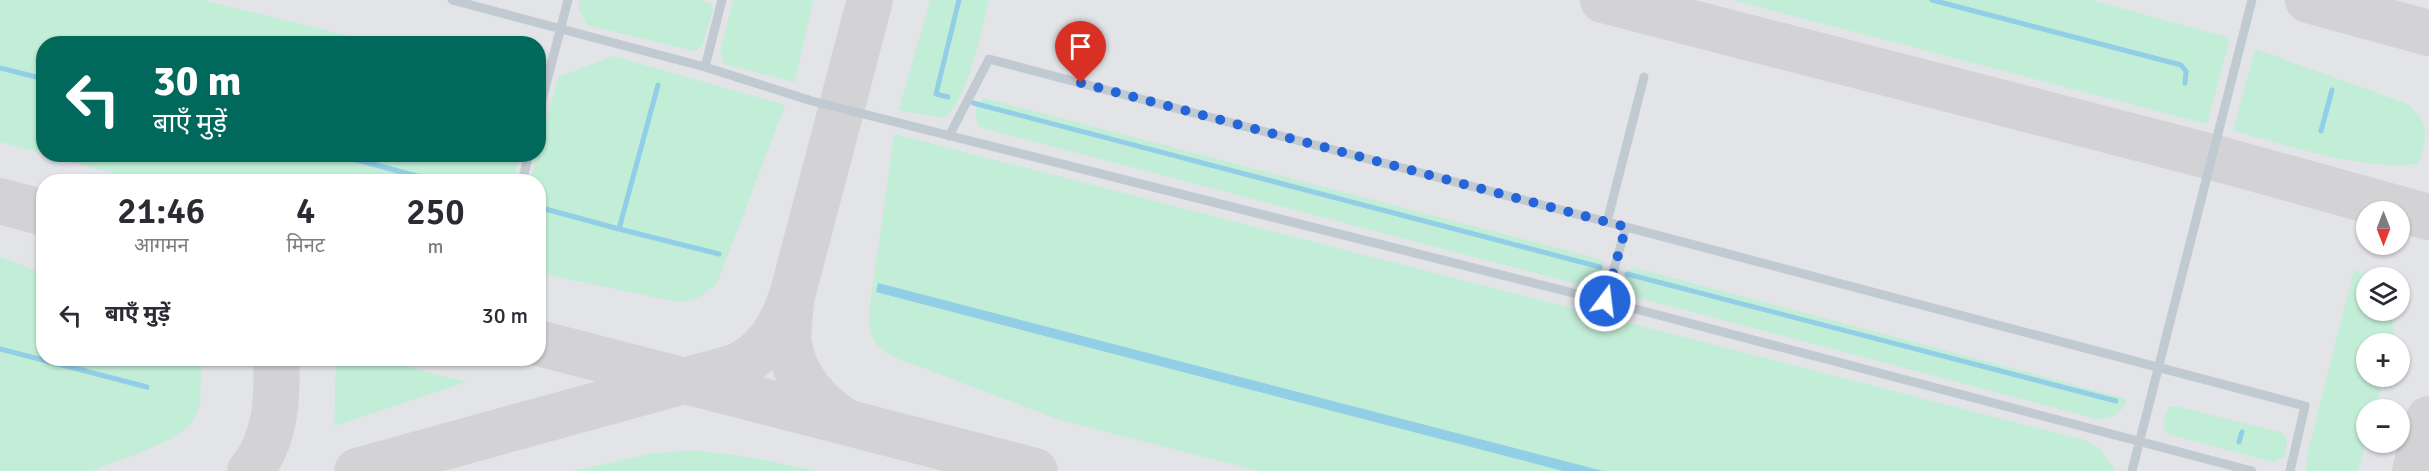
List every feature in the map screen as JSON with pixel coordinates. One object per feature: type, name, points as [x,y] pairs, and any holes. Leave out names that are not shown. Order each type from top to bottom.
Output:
[{"type":"lane","points":[[452,0],[705,68],[812,101],[1605,301],[2252,471]]},
{"type":"lane","points":[[546,83],[568,0]]},
{"type":"lane","points":[[705,68],[722,0]]},
{"type":"lane","points":[[2132,471],[2252,0]]},
{"type":"lane","points":[[950,136],[989,58],[2305,406],[2290,471]]},
{"type":"lane","points":[[1607,222],[1644,78]]},
{"type":"lane","points":[[1605,301],[1626,227]]},
{"type":"shaded area","points":[[0,0],[2429,0],[2429,471],[0,471]]},
{"type":"green space","points":[[0,0],[203,0],[350,36],[36,36],[36,152],[0,142]]},
{"type":"green space","points":[[579,0],[699,0],[710,3],[713,10],[702,46],[694,51],[587,25],[579,10]]},
{"type":"green space","points":[[733,0],[813,0],[795,82],[724,64],[720,51]]},
{"type":"green space","points":[[930,0],[989,0],[967,80],[953,109],[944,118],[899,110]]},
{"type":"green space","points":[[1732,0],[2091,0],[2230,38],[2207,124]]},
{"type":"green space","points":[[2255,49],[2408,104],[2420,118],[2425,131],[2424,146],[2418,164],[2395,165],[2348,160],[2233,131]]},
{"type":"green space","points":[[613,56],[785,105],[718,281],[704,294],[677,302],[546,274],[546,174],[532,174],[535,162],[546,162],[546,122],[558,77]]},
{"type":"green space","points":[[984,98],[1599,259],[1603,264],[1602,274],[1592,285],[1585,286],[985,129],[979,126],[976,115],[977,107]]},
{"type":"green space","points":[[894,134],[2084,440],[2099,448],[2116,471],[1259,471],[1060,420],[889,355],[875,341],[871,332],[869,313]]},
{"type":"green space","points":[[72,162],[517,162],[515,174],[117,174]]},
{"type":"green space","points":[[0,257],[36,270],[36,366],[201,366],[200,407],[189,426],[169,440],[90,471],[0,471]]},
{"type":"green space","points":[[1636,268],[2124,398],[2126,402],[2114,415],[2097,419],[1632,296],[1626,287],[1625,277],[1627,270]]},
{"type":"green space","points":[[2354,270],[2356,271],[2356,321],[2392,321],[2394,333],[2356,333],[2356,387],[2381,387],[2378,399],[2356,399],[2356,453],[2363,453],[2358,471],[2306,471],[2307,455]]},
{"type":"green space","points":[[336,366],[405,366],[467,382],[334,426]]},
{"type":"green space","points":[[2175,406],[2280,432],[2286,436],[2284,457],[2274,462],[2169,435],[2164,429],[2164,418],[2169,407]]},
{"type":"green space","points":[[693,450],[755,458],[816,471],[571,471],[649,454]]},
{"type":"water","points":[[878,283],[1603,471],[1563,471],[876,292]]},
{"type":"waterway","points":[[948,97],[936,94],[959,0]]},
{"type":"waterway","points":[[1932,0],[2181,65],[2186,71],[2185,83]]},
{"type":"waterway","points":[[0,68],[36,77]]},
{"type":"waterway","points":[[658,85],[619,229],[719,254]]},
{"type":"waterway","points":[[2321,131],[2332,90]]},
{"type":"waterway","points":[[973,103],[1600,267]]},
{"type":"waterway","points":[[365,162],[409,174]]},
{"type":"waterway","points":[[546,209],[619,229]]},
{"type":"waterway","points":[[1627,274],[2116,401]]},
{"type":"waterway","points":[[0,349],[36,358]]},
{"type":"waterway","points":[[66,366],[147,387]]},
{"type":"waterway","points":[[2239,442],[2242,432]]},
{"type":"taxiway","points":[[846,422],[817,399],[802,379],[789,344],[789,326],[792,296],[870,0]]},
{"type":"taxiway","points":[[1603,0],[2212,157],[2429,217]]},
{"type":"taxiway","points":[[2308,0],[2429,33]]},
{"type":"taxiway","points":[[0,201],[36,211]]},
{"type":"taxiway","points":[[357,471],[735,367],[764,347],[783,319],[792,296]]},
{"type":"taxiway","points":[[546,345],[1035,471]]},
{"type":"taxiway","points":[[250,471],[265,446],[274,418],[276,366]]},
{"type":"taxiway","points":[[2415,471],[2429,419]]},
{"type":"route","points":[[1081,83],[1626,227],[1605,301]]}]
